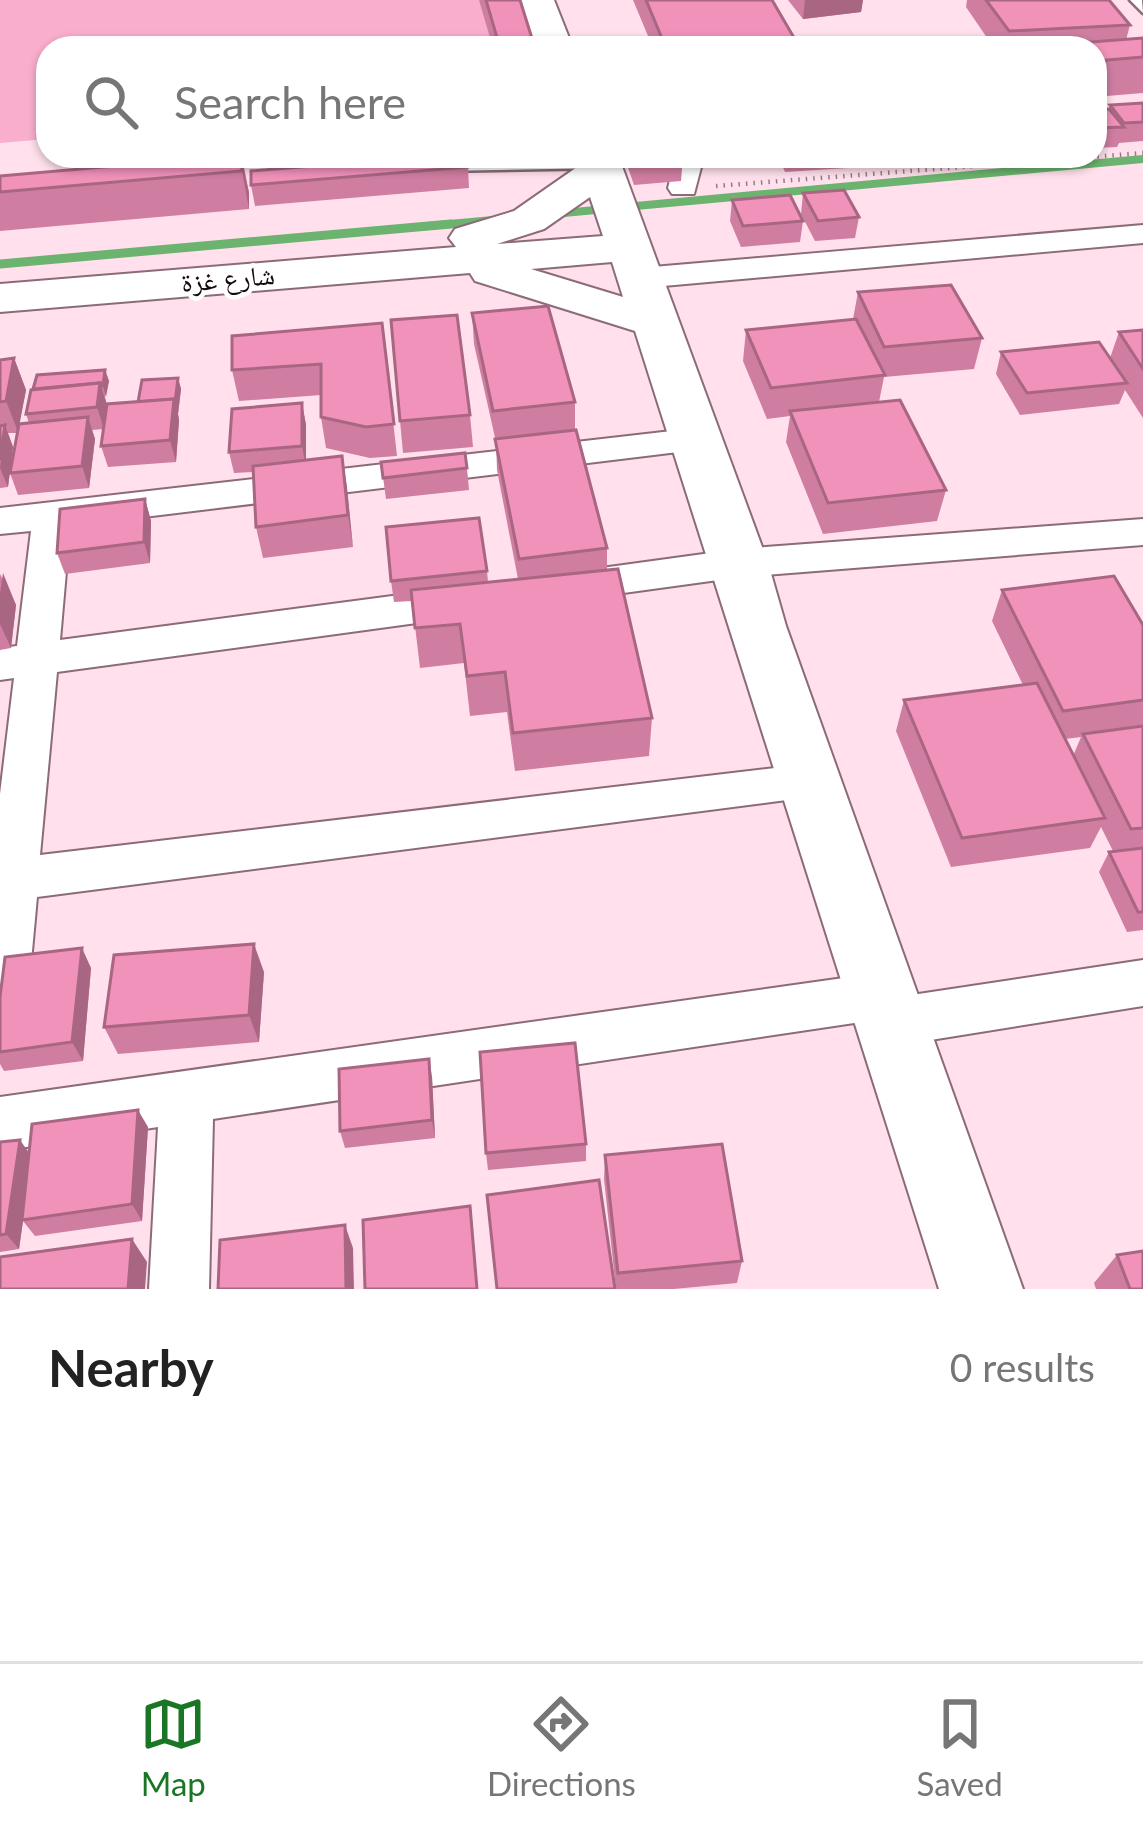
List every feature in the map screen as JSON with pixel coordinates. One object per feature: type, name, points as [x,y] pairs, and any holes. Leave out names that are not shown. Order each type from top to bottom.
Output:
[{"type":"main road","points":[[536,0],[550,36]]},
{"type":"main road","points":[[456,251],[529,220],[595,168]]},
{"type":"main road","points":[[601,168],[740,563],[883,1009],[981,1289]]},
{"type":"main road","points":[[456,251],[562,290],[637,268]]},
{"type":"main road","points":[[456,251],[637,268]]},
{"type":"main road","name":"شارع غزة","points":[[0,279],[456,251]]},
{"type":"main road","name":"شارع غزة","points":[[0,298],[456,251]]},
{"type":"street","points":[[683,188],[687,168]]},
{"type":"street","points":[[637,268],[1143,234]]},
{"type":"street","points":[[0,521],[698,440]]},
{"type":"street","points":[[0,1016],[20,662],[52,515]]},
{"type":"street","points":[[20,662],[740,563],[1143,532]]},
{"type":"street","points":[[8,880],[809,782]]},
{"type":"street","points":[[0,1124],[187,1096],[883,1009],[1143,983]]},
{"type":"street","points":[[179,1289],[187,1096]]},
{"type":"lane","points":[[1136,0],[1143,9]]},
{"type":"path","points":[[1107,156],[1143,153]]},
{"type":"path","points":[[683,188],[946,168]]},
{"type":"shaded area","points":[[0,0],[512,0],[523,36],[36,36],[36,140],[0,143]]},
{"type":"building","points":[[486,0],[520,0],[531,36],[496,36]]},
{"type":"building","points":[[646,0],[772,0],[793,36],[661,36]]},
{"type":"building","points":[[986,0],[1109,0],[1130,25],[1009,31]]},
{"type":"building","points":[[1143,38],[1143,57],[1107,60],[1107,41]]},
{"type":"building","points":[[1143,103],[1143,122],[1124,123],[1110,105]]},
{"type":"building","points":[[1109,109],[1124,127],[1107,128]]},
{"type":"building","points":[[92,168],[242,171],[0,192],[0,176]]},
{"type":"building","points":[[289,168],[456,168],[251,185],[251,171]]},
{"type":"building","points":[[844,190],[859,217],[818,221],[803,193]]},
{"type":"building","points":[[790,195],[803,221],[743,226],[732,200]]},
{"type":"building","points":[[951,285],[982,338],[884,347],[858,292]]},
{"type":"building","points":[[548,306],[575,402],[493,411],[472,313]]},
{"type":"building","points":[[457,315],[470,415],[400,421],[391,320]]},
{"type":"building","points":[[856,319],[885,375],[771,388],[746,330]]},
{"type":"building","points":[[382,323],[394,424],[366,427],[321,417],[321,364],[232,370],[232,336]]},
{"type":"building","points":[[1143,330],[1143,369],[1119,332]]},
{"type":"building","points":[[1099,342],[1127,383],[1027,393],[1001,352]]},
{"type":"building","points":[[14,358],[6,401],[0,402],[0,360]]},
{"type":"building","points":[[105,370],[103,386],[33,389],[37,375]]},
{"type":"building","points":[[178,378],[175,403],[174,399],[138,402],[142,380]]},
{"type":"building","points":[[100,383],[97,407],[26,414],[31,390]]},
{"type":"building","points":[[174,399],[170,440],[101,446],[107,404]]},
{"type":"building","points":[[900,400],[946,490],[828,503],[790,411]]},
{"type":"building","points":[[302,403],[302,446],[229,452],[232,409]]},
{"type":"building","points":[[88,417],[82,466],[10,473],[19,424]]},
{"type":"building","points":[[576,430],[607,548],[519,559],[495,439]]},
{"type":"building","points":[[465,453],[467,468],[383,478],[381,462]]},
{"type":"building","points":[[342,456],[348,515],[256,527],[253,466]]},
{"type":"building","points":[[145,499],[144,542],[57,553],[60,509]]},
{"type":"building","points":[[479,518],[487,571],[391,581],[386,527]]},
{"type":"building","points":[[618,569],[652,718],[513,733],[505,672],[467,676],[460,624],[415,628],[411,590]]},
{"type":"building","points":[[1114,576],[1143,625],[1143,700],[1063,711],[1002,590]]},
{"type":"building","points":[[1037,683],[1105,818],[962,838],[904,700]]},
{"type":"building","points":[[1143,726],[1143,828],[1131,829],[1083,734]]},
{"type":"building","points":[[1143,848],[1143,912],[1138,912],[1109,852]]},
{"type":"building","points":[[254,944],[249,1015],[104,1027],[114,955]]},
{"type":"building","points":[[82,948],[72,1042],[0,1052],[5,957]]},
{"type":"building","points":[[575,1043],[586,1144],[486,1153],[480,1052]]},
{"type":"building","points":[[429,1059],[432,1120],[340,1131],[339,1069]]},
{"type":"building","points":[[138,1110],[132,1204],[22,1220],[32,1124]]},
{"type":"building","points":[[20,1140],[6,1234],[0,1235],[0,1142]]},
{"type":"building","points":[[722,1144],[742,1261],[618,1273],[605,1155]]},
{"type":"building","points":[[599,1180],[615,1289],[497,1289],[487,1195]]},
{"type":"building","points":[[470,1206],[477,1289],[365,1289],[363,1220]]},
{"type":"building","points":[[345,1225],[346,1289],[218,1289],[220,1240]]},
{"type":"building","points":[[132,1239],[128,1289],[0,1289],[0,1257]]},
{"type":"building","points":[[1143,1251],[1143,1289],[1130,1289],[1117,1255]]},
{"type":"waterway","points":[[1107,162],[1143,159]]},
{"type":"waterway","points":[[625,207],[1046,168]]},
{"type":"waterway","points":[[553,214],[606,209]]},
{"type":"waterway","points":[[417,227],[493,220]]},
{"type":"waterway","points":[[0,264],[451,224]]}]
